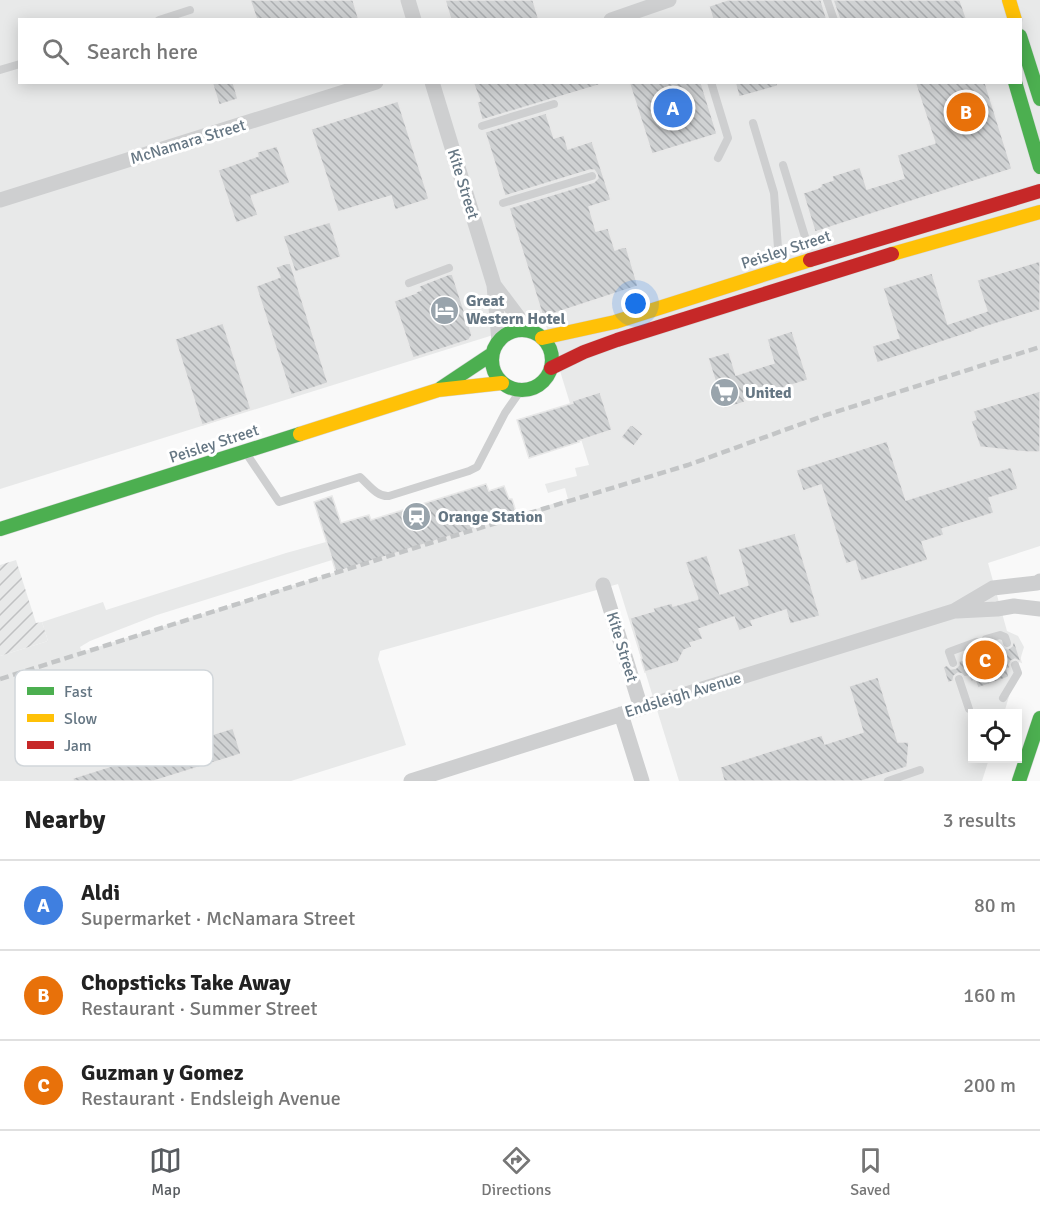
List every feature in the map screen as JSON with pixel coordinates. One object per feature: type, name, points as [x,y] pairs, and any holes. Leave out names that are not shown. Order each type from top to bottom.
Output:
[{"type":"main road","points":[[1009,0],[1014,18]]},
{"type":"main road","points":[[1022,42],[1040,99]]},
{"type":"main road","points":[[1016,84],[1040,167]]},
{"type":"main road","name":"Peisley Street","points":[[542,338],[615,322],[812,259],[1040,191]]},
{"type":"main road","points":[[551,368],[569,358],[617,340],[901,252],[1040,212]]},
{"type":"main road","points":[[528,330],[542,338],[551,351],[551,368],[547,377],[531,389],[510,388],[495,375],[492,365],[496,347],[505,335],[512,331],[528,330]]},
{"type":"main road","name":"Peisley Street","points":[[438,390],[496,347]]},
{"type":"main road","name":"Peisley Street","points":[[0,529],[438,390],[502,383]]},
{"type":"main road","points":[[1019,781],[1040,718]]},
{"type":"street","points":[[408,0],[413,18]]},
{"type":"street","points":[[617,18],[669,0]]},
{"type":"street","name":"McNamara Street","points":[[0,200],[370,84]]},
{"type":"street","name":"Kite Street","points":[[433,84],[494,285],[496,347]]},
{"type":"street","name":"Kite Street","points":[[494,285],[528,330]]},
{"type":"street","name":"Endsleigh Avenue","points":[[411,781],[954,611],[993,588],[1040,581]]},
{"type":"street","name":"Kite Street","points":[[603,585],[640,708]]},
{"type":"street","name":"Endsleigh Avenue","points":[[954,611],[1014,606],[1040,609]]},
{"type":"street","points":[[621,714],[642,781]]},
{"type":"lane","points":[[827,0],[833,18]]},
{"type":"lane","points":[[165,18],[189,10]]},
{"type":"lane","points":[[0,70],[18,65]]},
{"type":"lane","points":[[712,84],[728,138],[718,158]]},
{"type":"lane","points":[[482,126],[554,104]]},
{"type":"lane","points":[[753,123],[774,194],[778,248]]},
{"type":"lane","points":[[783,165],[806,240]]},
{"type":"lane","points":[[503,202],[592,176]]},
{"type":"lane","points":[[409,283],[449,268]]},
{"type":"lane","points":[[245,451],[279,502],[360,477],[378,494],[384,497],[389,496],[477,467],[504,413],[521,390]]},
{"type":"lane","points":[[986,639],[1000,634],[1005,637],[1007,643]]},
{"type":"lane","points":[[953,663],[949,652],[976,642]]},
{"type":"lane","points":[[1003,698],[1018,674],[1014,665]]},
{"type":"lane","points":[[959,679],[969,709]]},
{"type":"lane","points":[[888,781],[920,770]]},
{"type":"shaded area","points":[[0,0],[1040,0],[1040,546],[988,563],[1007,631],[1018,636],[1024,647],[1005,709],[968,709],[968,763],[988,763],[982,781],[679,781],[618,584],[380,651],[378,659],[406,745],[291,781],[0,781],[0,656],[48,641],[42,622],[103,602],[106,610],[326,542],[332,560],[157,615],[90,641],[80,647],[82,652],[568,499],[565,488],[548,493],[545,484],[577,476],[575,468],[589,465],[544,319],[0,489]]},
{"type":"shaded area","points":[[16,560],[36,623],[42,622],[48,641],[0,656],[0,565]]},
{"type":"building","points":[[250,0],[353,0],[358,18],[256,18]]},
{"type":"building","points":[[445,0],[533,0],[538,18],[450,18]]},
{"type":"building","points":[[727,0],[821,0],[826,18],[712,18],[709,6]]},
{"type":"building","points":[[833,0],[960,0],[966,18],[839,18]]},
{"type":"building","points":[[213,84],[234,84],[238,99],[219,105]]},
{"type":"building","points":[[474,84],[599,84],[482,120],[477,102],[480,101]]},
{"type":"building","points":[[630,84],[702,84],[717,134],[652,154]]},
{"type":"building","points":[[736,84],[778,84],[778,86],[739,97]]},
{"type":"building","points":[[916,84],[986,84],[1012,169],[815,232],[803,193],[833,180],[832,176],[860,167],[867,189],[904,178],[897,155],[935,143]]},
{"type":"building","points":[[398,101],[429,199],[395,210],[391,196],[338,212],[311,129]]},
{"type":"building","points":[[546,113],[554,138],[564,135],[568,149],[592,141],[611,200],[589,207],[596,231],[608,228],[615,250],[626,246],[638,286],[543,317],[509,208],[594,182],[598,178],[597,174],[594,170],[590,170],[505,196],[485,132]]},
{"type":"building","points":[[277,146],[290,183],[251,196],[258,215],[236,223],[218,170],[258,156],[257,152]]},
{"type":"building","points":[[330,222],[341,257],[295,272],[283,236]]},
{"type":"building","points":[[1040,261],[1040,310],[877,363],[872,346],[899,338],[883,288],[932,273],[948,324],[987,311],[977,280]]},
{"type":"building","points":[[290,262],[328,383],[291,395],[256,286],[280,277],[276,267]]},
{"type":"building","name":"Great Western Hotel","points":[[452,273],[472,335],[469,340],[413,358],[394,301],[421,290],[419,286]]},
{"type":"building","points":[[223,323],[251,409],[202,425],[175,339]]},
{"type":"building","points":[[792,331],[808,380],[744,400],[745,402],[724,409],[708,358],[729,352],[736,375],[774,363],[767,339]]},
{"type":"building","points":[[1040,391],[1040,452],[980,447],[971,421],[976,419],[973,411]]},
{"type":"building","points":[[600,392],[612,430],[529,458],[517,420]]},
{"type":"building","points":[[631,424],[643,434],[634,446],[621,437]]},
{"type":"building","points":[[887,441],[906,500],[1011,467],[1018,489],[989,498],[994,513],[942,529],[944,535],[922,542],[928,560],[861,581],[855,561],[846,564],[821,485],[803,491],[796,470]]},
{"type":"building","points":[[486,484],[489,491],[504,486],[509,499],[512,499],[517,515],[336,572],[314,502],[332,496],[341,523],[369,515],[371,520]]},
{"type":"building","points":[[795,533],[820,616],[790,624],[786,610],[751,621],[753,626],[739,631],[734,617],[699,629],[703,639],[690,643],[692,647],[684,650],[678,662],[645,672],[630,618],[654,611],[653,608],[672,603],[673,606],[698,599],[685,562],[707,555],[720,594],[748,585],[738,549]]},
{"type":"building","points":[[1014,640],[1021,662],[1015,659],[1011,661],[1010,668],[1007,669],[1009,677],[978,688],[975,680],[971,682],[969,676],[965,677],[958,673],[954,676],[953,681],[948,683],[943,667],[947,665],[951,669],[956,668],[959,661],[964,660],[962,654],[999,642],[1008,649]]},
{"type":"building","points":[[878,677],[898,742],[909,742],[907,767],[862,781],[724,781],[720,767],[822,735],[825,744],[863,732],[849,686]]},
{"type":"building","points":[[233,728],[241,754],[213,763],[213,734]]},
{"type":"building","points":[[111,766],[202,766],[154,781],[73,781],[73,778]]},
{"type":"railway","points":[[28,670],[427,544],[688,465],[826,415],[1040,347]]},
{"type":"railway","points":[[0,679],[15,674]]},
{"type":"traffic: fast","points":[[1022,42],[1040,99]]},
{"type":"traffic: fast","points":[[1016,84],[1040,167]]},
{"type":"traffic: fast","points":[[516,330],[528,330],[539,335],[547,343],[552,360],[550,372],[539,385],[528,390],[516,390],[505,385],[497,377],[492,366],[492,354],[497,343],[505,335],[516,330]]},
{"type":"traffic: fast","points":[[441,388],[492,354]]},
{"type":"traffic: fast","points":[[0,529],[300,434]]},
{"type":"traffic: fast","points":[[1019,781],[1040,718]]},
{"type":"traffic: slow","points":[[1009,0],[1014,18]]},
{"type":"traffic: slow","points":[[892,254],[1040,212]]},
{"type":"traffic: slow","points":[[542,338],[615,322],[810,260]]},
{"type":"traffic: slow","points":[[300,434],[438,390],[502,383]]},
{"type":"traffic: jam","points":[[810,260],[1040,191]]},
{"type":"traffic: jam","points":[[551,368],[584,352],[617,340],[892,254]]},
{"type":"place","name":"Aldi","points":[[673,108]]},
{"type":"place","name":"Chopsticks Take Away","points":[[966,112]]},
{"type":"place","name":"Great Western Hotel","points":[[445,310]]},
{"type":"place","name":"United","points":[[724,393]]},
{"type":"place","name":"Orange Station","points":[[417,517]]},
{"type":"place","name":"Guzman y Gomez","points":[[985,660]]}]
